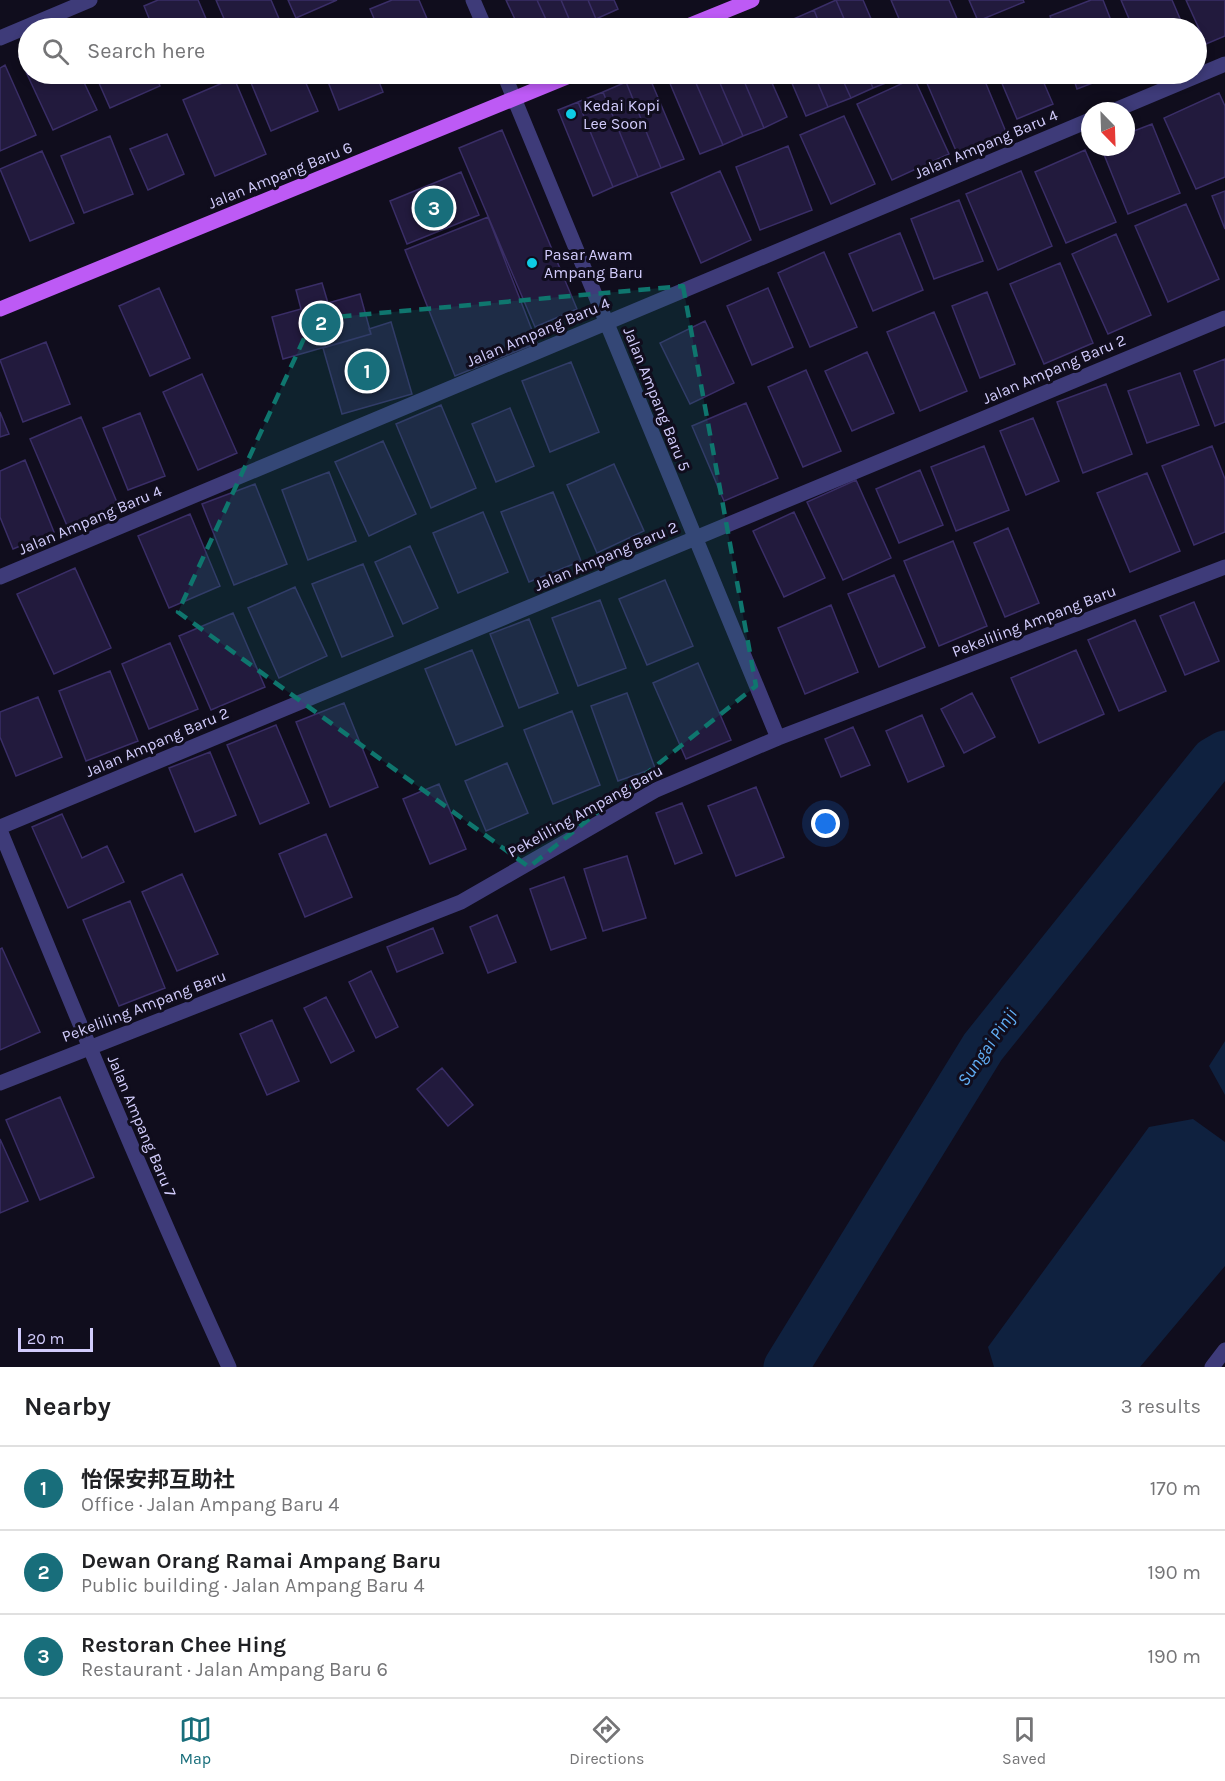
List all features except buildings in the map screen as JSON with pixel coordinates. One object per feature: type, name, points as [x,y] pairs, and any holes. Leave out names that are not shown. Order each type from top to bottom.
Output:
[{"type":"main road","points":[[708,18],[752,0]]},
{"type":"main road","name":"Jalan Ampang Baru 6","points":[[0,309],[549,84]]},
{"type":"street","points":[[47,18],[90,0]]},
{"type":"street","points":[[473,0],[481,18]]},
{"type":"street","points":[[0,38],[18,30]]},
{"type":"street","points":[[1207,72],[1225,64]]},
{"type":"street","name":"Jalan Ampang Baru 5","points":[[508,84],[778,738]]},
{"type":"street","points":[[1134,102],[1177,84]]},
{"type":"street","name":"Jalan Ampang Baru 4","points":[[0,578],[1081,124]]},
{"type":"street","name":"Jalan Ampang Baru 2","points":[[0,829],[1225,318]]},
{"type":"street","name":"Pekeliling Ampang Baru","points":[[0,1083],[461,902],[656,790],[778,738],[1225,567]]},
{"type":"street","name":"Jalan Ampang Baru 7","points":[[0,829],[88,1047],[229,1367]]},
{"type":"street","points":[[1212,1367],[1225,1350]]},
{"type":"highlighted area","points":[[683,286],[756,686],[529,867],[178,612],[313,319]]},
{"type":"water","points":[[1225,1041],[1225,1095],[1209,1066]]},
{"type":"water","points":[[1193,1119],[1225,1142],[1225,1266],[1140,1367],[994,1367],[988,1347],[1149,1127]]},
{"type":"waterway","name":"Sungai Pinji","points":[[786,1367],[983,1047],[1213,760],[1225,753]]},
{"type":"place","name":"Kedai Kopi Lee Soon","points":[[571,114]]},
{"type":"place","name":"Restoran Chee Hing","points":[[434,208]]},
{"type":"place","name":"Pasar Awam Ampang Baru","points":[[532,263]]},
{"type":"place","name":"Dewan Orang Ramai Ampang Baru","points":[[321,323]]},
{"type":"place","name":"怡保安邦互助社","points":[[367,371]]}]
